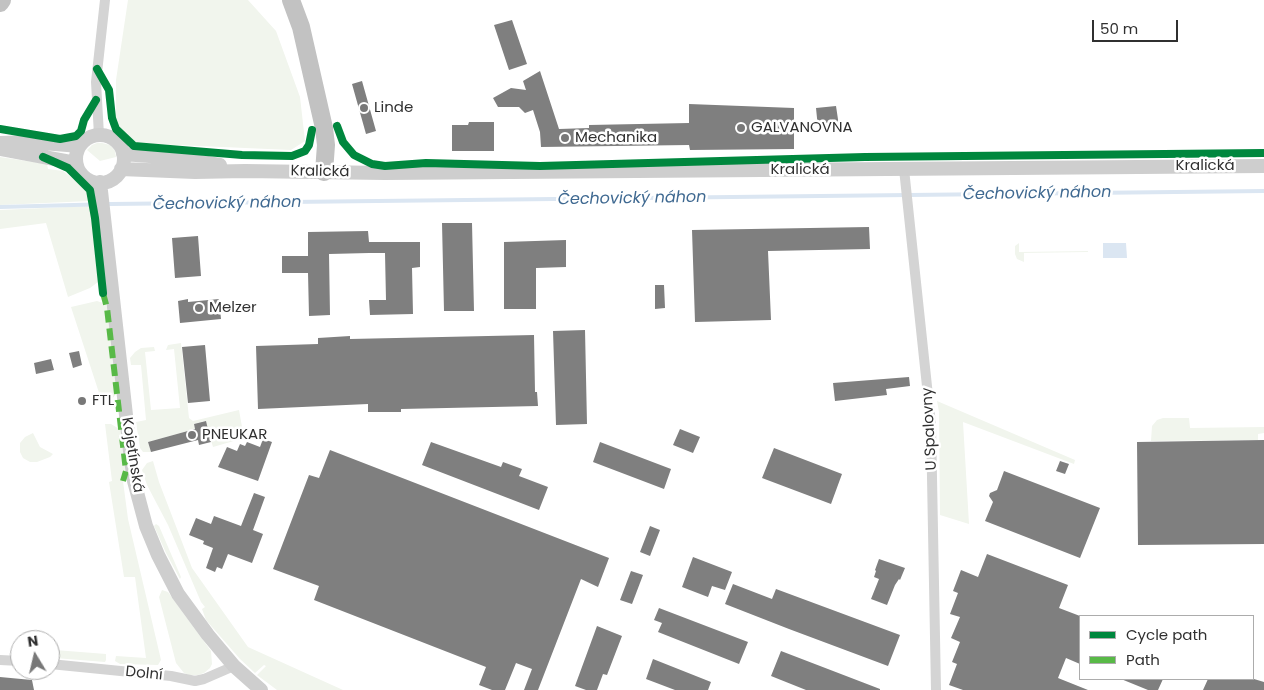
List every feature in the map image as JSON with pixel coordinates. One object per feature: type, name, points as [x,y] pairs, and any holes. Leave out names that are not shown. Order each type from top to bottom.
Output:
[{"type":"highway","points":[[291,0],[301,28],[324,128],[326,145],[324,172]]},
{"type":"main road","points":[[99,135],[107,136],[114,140],[120,146],[123,154],[121,168],[114,177],[100,186],[84,176],[76,164],[76,156],[80,146],[88,138],[99,135]]},
{"type":"main road","points":[[0,143],[30,142],[80,146]]},
{"type":"main road","points":[[0,149],[76,164]]},
{"type":"main road","name":"Kralická","points":[[123,154],[176,158],[245,171]]},
{"type":"main road","name":"Kralická","points":[[121,168],[195,172],[385,173],[1264,166]]},
{"type":"main road","name":"Kojetínská","points":[[100,186],[131,460],[141,510],[158,555],[178,594],[234,666],[262,690]]},
{"type":"street","points":[[99,135],[96,82],[105,0]]},
{"type":"street","name":"U Spalovny","points":[[904,169],[931,424],[936,690]]},
{"type":"street","name":"Dolní","points":[[60,665],[196,681],[234,666]]},
{"type":"shaded area","points":[[128,0],[248,0],[276,31],[300,97],[305,141],[291,150],[131,143],[116,127],[116,80]]},
{"type":"shaded area","points":[[97,143],[110,145],[115,151],[116,157],[100,161],[87,150]]},
{"type":"shaded area","points":[[0,157],[47,164],[48,169],[63,171],[83,186],[90,201],[0,205]]},
{"type":"shaded area","points":[[90,206],[98,282],[90,288],[68,297],[46,223],[0,229],[0,210]]},
{"type":"shaded area","points":[[1019,243],[1019,252],[1088,252],[1024,253],[1024,262],[1017,259],[1015,254],[1015,246]]},
{"type":"shaded area","points":[[1103,243],[1126,243],[1127,258],[1103,258]]},
{"type":"shaded area","points":[[97,301],[106,304],[107,308],[117,393],[112,399],[102,402],[71,307]]},
{"type":"shaded area","points":[[181,343],[189,418],[193,421],[239,410],[244,438],[213,447],[205,421],[194,424],[195,429],[148,442],[151,452],[143,452],[140,448],[136,422],[146,420],[141,365],[131,365],[130,358],[141,348],[154,347],[155,351],[145,352],[151,410],[180,408],[174,349],[166,350],[168,345]]},
{"type":"shaded area","points":[[937,401],[1075,460],[1074,464],[963,422],[969,524],[940,515],[939,412]]},
{"type":"shaded area","points":[[1163,418],[1189,418],[1190,428],[1264,427],[1264,433],[1258,434],[1258,440],[1151,441],[1152,426],[1157,420]]},
{"type":"shaded area","points":[[105,424],[111,424],[121,430],[126,471],[123,481],[128,519],[161,660],[158,665],[120,664],[115,661],[116,656],[146,658],[135,577],[124,577],[109,482],[112,481]]},
{"type":"shaded area","points":[[33,433],[40,447],[53,454],[50,457],[37,462],[30,462],[23,458],[20,452],[20,443],[25,437]]},
{"type":"shaded area","points":[[153,461],[159,482],[192,568],[248,647],[343,690],[277,690],[257,675],[266,666],[264,665],[255,673],[240,659],[206,620],[202,609],[205,607],[201,602],[168,525],[147,485],[142,470],[147,463]]},
{"type":"shaded area","points":[[156,524],[159,526],[181,577],[180,579],[154,526]]},
{"type":"shaded area","points":[[162,590],[168,592],[211,651],[212,664],[204,673],[189,675],[184,673],[176,663],[159,597]]},
{"type":"shaded area","points":[[60,650],[106,654],[105,662],[60,658]]},
{"type":"building","points":[[512,20],[527,64],[509,70],[494,25]]},
{"type":"building","points":[[540,71],[559,129],[589,128],[589,125],[689,123],[689,104],[794,108],[794,149],[690,150],[689,145],[541,147],[540,132],[533,110],[525,113],[519,107],[498,107],[493,98],[511,88],[526,90],[523,81]]},
{"type":"building","name":"Linde","points":[[362,81],[376,131],[366,134],[352,84]]},
{"type":"building","points":[[836,106],[839,126],[818,128],[816,108]]},
{"type":"building","points":[[469,122],[494,122],[494,151],[452,151],[452,125],[468,125]]},
{"type":"building","points":[[442,223],[472,223],[474,311],[444,311]]},
{"type":"building","points":[[869,227],[870,249],[768,251],[771,320],[695,322],[692,230]]},
{"type":"building","points":[[368,231],[369,242],[420,242],[420,267],[412,268],[413,314],[370,315],[369,300],[386,300],[385,253],[369,253],[329,254],[330,315],[309,316],[308,273],[282,273],[282,256],[308,256],[308,232]]},
{"type":"building","points":[[198,236],[201,276],[175,278],[172,238]]},
{"type":"building","points":[[566,240],[566,267],[536,268],[536,309],[504,309],[504,242]]},
{"type":"building","points":[[655,285],[664,285],[665,308],[655,309]]},
{"type":"building","name":"Melzer","points":[[188,299],[188,302],[219,299],[221,319],[180,323],[178,301]]},
{"type":"building","points":[[585,330],[587,424],[556,425],[553,331]]},
{"type":"building","points":[[534,335],[535,392],[537,392],[538,406],[401,409],[401,412],[368,412],[368,404],[258,409],[256,346],[318,344],[318,338],[350,336],[350,339]]},
{"type":"building","points":[[205,345],[210,401],[188,403],[182,347]]},
{"type":"building","points":[[79,351],[82,365],[73,368],[69,353]]},
{"type":"building","points":[[51,359],[54,370],[36,374],[34,363]]},
{"type":"building","points":[[909,377],[910,386],[886,389],[887,395],[835,401],[833,383]]},
{"type":"building","name":"PNEUKAR","points":[[206,421],[211,442],[199,445],[198,440],[151,452],[148,442],[195,429],[194,424]]},
{"type":"building","points":[[680,429],[700,437],[693,453],[673,445]]},
{"type":"building","points":[[263,439],[272,442],[258,481],[218,467],[227,447],[237,451],[240,444],[245,446],[247,442],[260,447]]},
{"type":"building","points":[[1264,440],[1264,544],[1138,545],[1137,442]]},
{"type":"building","points":[[431,442],[501,467],[503,462],[522,469],[519,476],[548,487],[539,510],[422,465]]},
{"type":"building","points":[[600,442],[671,469],[664,489],[593,462]]},
{"type":"building","points":[[774,448],[842,474],[831,504],[762,478]]},
{"type":"building","points":[[330,450],[609,558],[598,587],[581,579],[538,690],[524,690],[532,669],[516,663],[505,690],[492,690],[479,685],[486,667],[314,600],[319,586],[273,569],[309,475],[319,478]]},
{"type":"building","points":[[1060,461],[1069,464],[1065,474],[1056,471]]},
{"type":"building","points":[[1004,471],[1100,508],[1080,558],[985,521],[993,502],[989,496],[990,493],[997,490]]},
{"type":"building","points":[[254,493],[265,497],[253,530],[263,534],[252,563],[228,554],[222,569],[217,567],[215,572],[206,568],[213,548],[203,544],[204,541],[189,535],[196,518],[211,524],[214,516],[241,526]]},
{"type":"building","points":[[650,526],[660,530],[650,556],[640,552]]},
{"type":"building","points":[[987,554],[1068,585],[1059,608],[1079,616],[1079,664],[1066,658],[1058,678],[1088,690],[963,690],[949,685],[957,664],[952,662],[960,642],[951,638],[960,617],[950,614],[958,593],[953,591],[961,570],[978,577]]},
{"type":"building","points":[[693,557],[732,572],[725,590],[712,586],[708,597],[682,587]]},
{"type":"building","points":[[879,559],[905,568],[900,580],[895,585],[887,605],[871,599],[879,579],[874,577]]},
{"type":"building","points":[[631,571],[643,575],[632,604],[620,600]]},
{"type":"building","points":[[733,584],[772,599],[776,589],[900,635],[888,666],[725,604]]},
{"type":"building","points":[[659,608],[748,642],[739,664],[658,632],[662,623],[654,620]]},
{"type":"building","points":[[597,626],[622,636],[607,675],[603,674],[597,690],[586,690],[575,686]]},
{"type":"building","points":[[781,651],[880,690],[806,690],[771,676]]},
{"type":"building","points":[[653,659],[711,682],[708,690],[675,690],[646,679]]},
{"type":"building","points":[[0,677],[10,678],[10,680],[32,680],[34,690],[0,690]]},
{"type":"building","points":[[1254,679],[1264,682],[1264,690],[1203,690],[1208,680]]},
{"type":"building","points":[[1123,680],[1163,680],[1158,690],[1148,690]]},
{"type":"waterway","name":"Čechovický náhon","points":[[0,207],[111,204],[1264,191]]},
{"type":"marked path","points":[[103,293],[107,308],[126,471],[123,481]]},
{"type":"cycle path","points":[[97,69],[109,90],[112,118],[116,129],[134,146],[242,155],[292,156],[305,151],[309,145],[312,130]]},
{"type":"cycle path","points":[[0,129],[60,139],[76,136],[81,131],[84,120],[96,100]]},
{"type":"cycle path","points":[[337,126],[343,142],[354,155],[372,164],[385,166],[426,163],[540,166],[865,157],[1264,153]]},
{"type":"cycle path","points":[[43,157],[68,168],[90,190],[103,293]]},
{"type":"place","name":"Linde","points":[[364,108]]},
{"type":"place","name":"GALVANOVNA","points":[[741,128]]},
{"type":"place","name":"Mechanika","points":[[565,138]]},
{"type":"place","name":"Melzer","points":[[199,308]]},
{"type":"place","name":"FTL","points":[[82,401]]},
{"type":"place","name":"PNEUKAR","points":[[192,435]]}]
